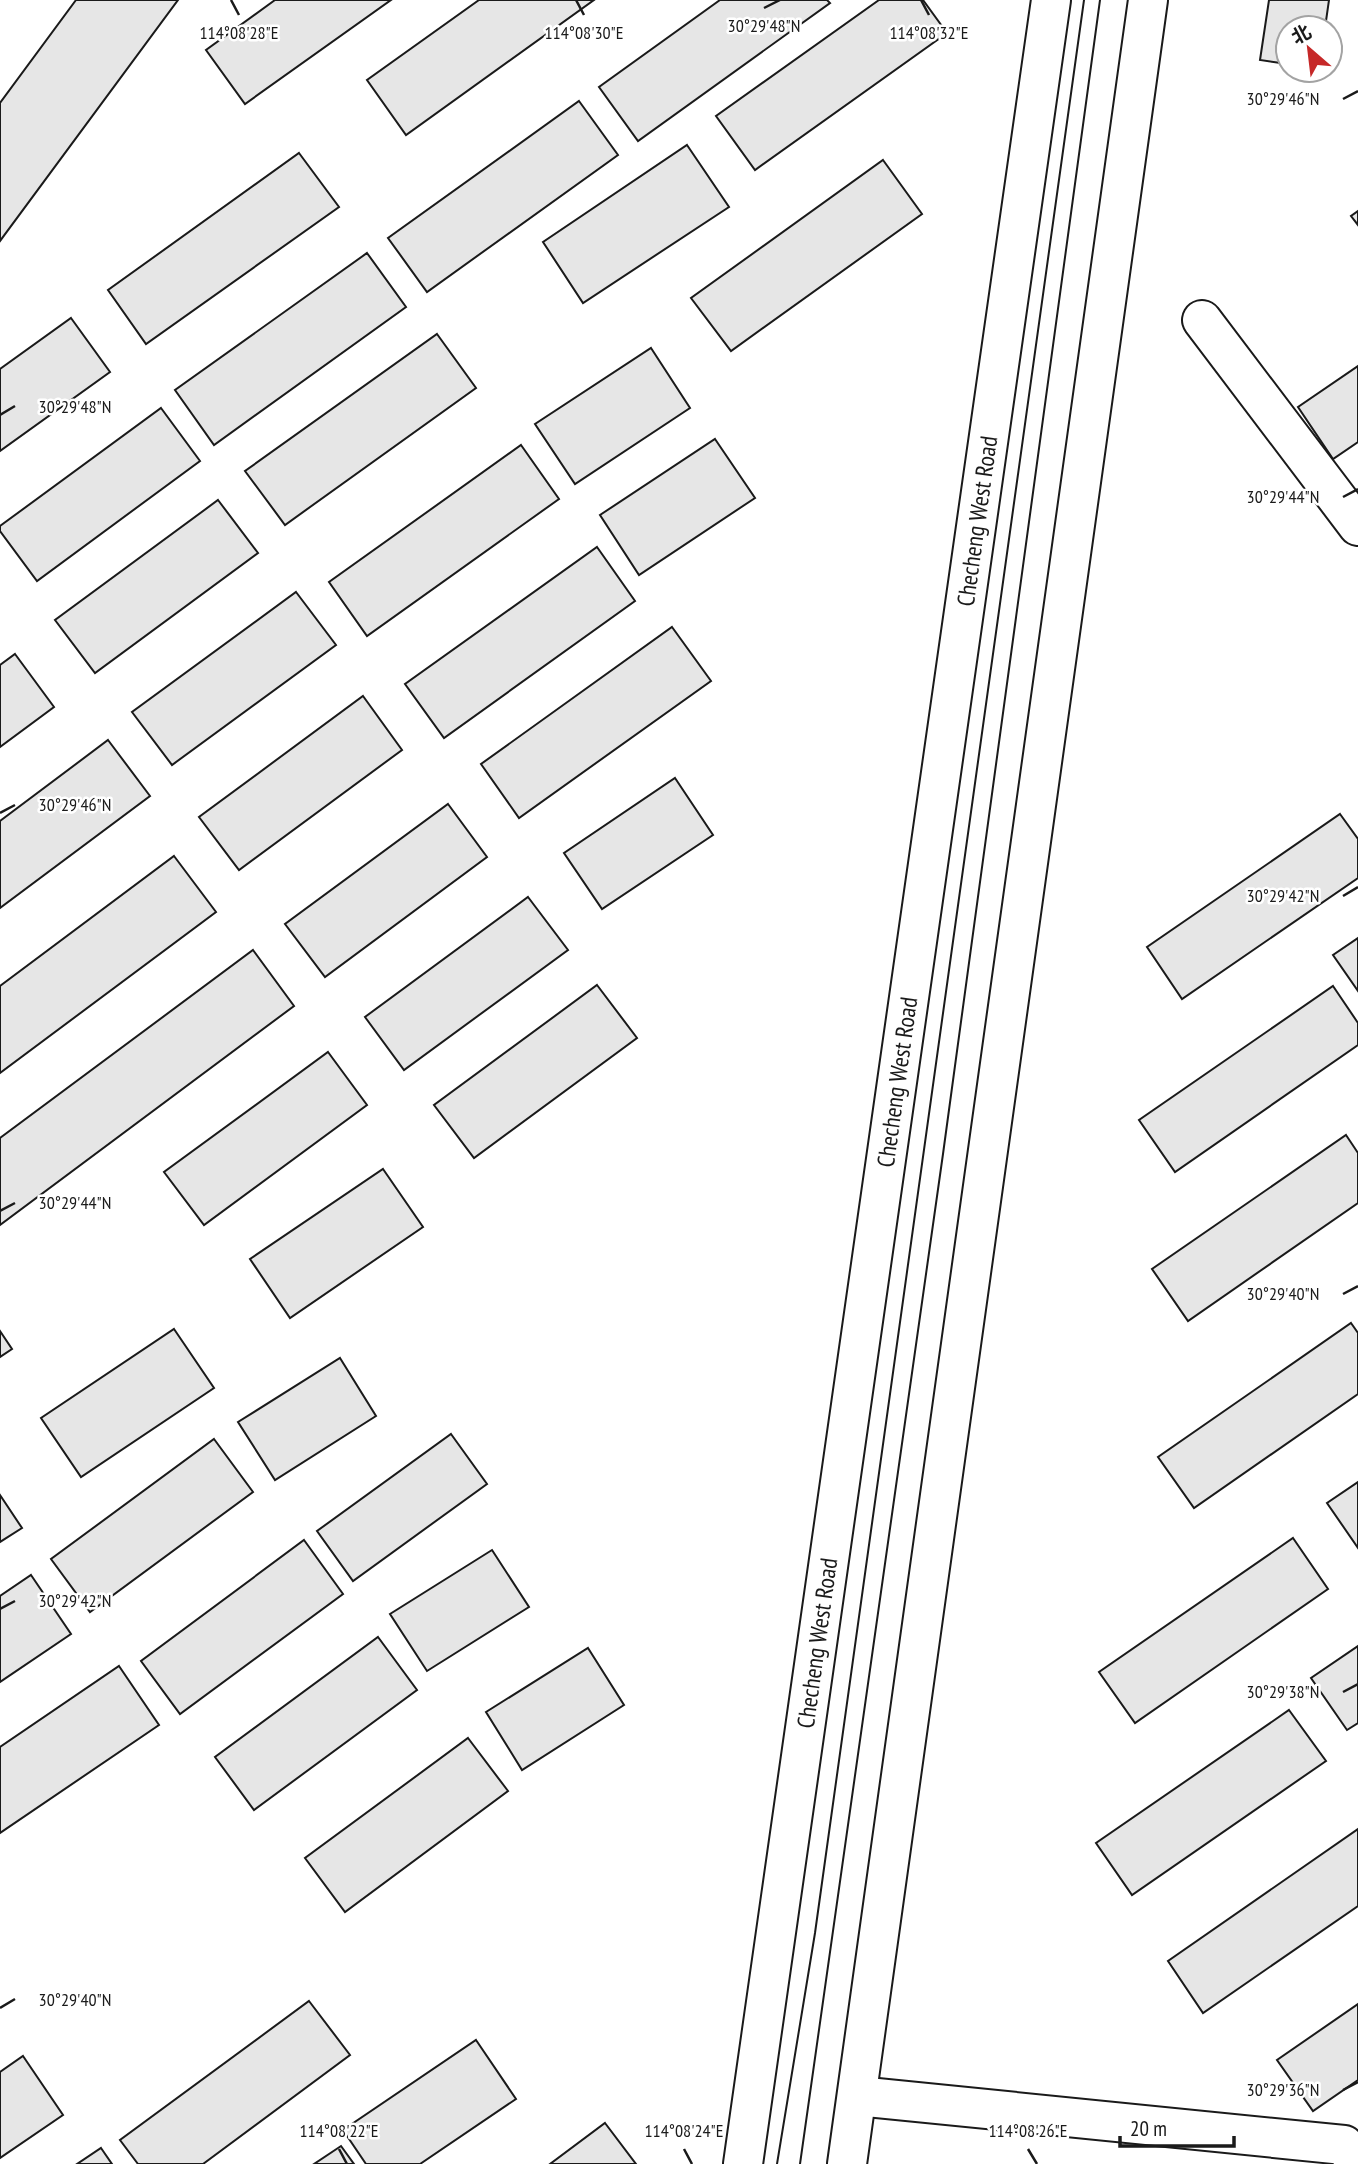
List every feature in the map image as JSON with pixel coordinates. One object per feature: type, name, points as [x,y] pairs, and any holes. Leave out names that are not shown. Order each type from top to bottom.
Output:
[{"type":"main road","name":"Checheng West Road","points":[[743,2164],[1051,0]]},
{"type":"main road","points":[[847,2164],[1148,0]]},
{"type":"main road","points":[[1202,320],[1358,526]]},
{"type":"main road","points":[[857,2096],[1353,2148]]},
{"type":"building","points":[[76,0],[178,0],[0,241],[0,103]]},
{"type":"building","points":[[275,0],[391,0],[245,104],[206,50]]},
{"type":"building","points":[[479,0],[594,0],[406,135],[367,80]]},
{"type":"building","points":[[720,0],[827,0],[830,3],[638,141],[599,87]]},
{"type":"building","points":[[879,0],[923,0],[947,33],[755,170],[716,116]]},
{"type":"building","points":[[1269,0],[1329,0],[1327,14],[1274,14],[1274,62],[1260,60]]},
{"type":"building","points":[[579,101],[618,155],[427,292],[388,238]]},
{"type":"building","points":[[687,145],[729,207],[583,303],[543,242]]},
{"type":"building","points":[[299,153],[339,207],[146,344],[108,290]]},
{"type":"building","points":[[883,160],[922,214],[731,351],[691,298]]},
{"type":"building","points":[[1358,211],[1358,225],[1351,216]]},
{"type":"building","points":[[367,253],[406,307],[214,445],[175,390]]},
{"type":"building","points":[[71,318],[110,372],[0,451],[0,369]]},
{"type":"building","points":[[437,334],[476,388],[285,525],[245,471]]},
{"type":"building","points":[[651,348],[690,408],[575,484],[535,424]]},
{"type":"building","points":[[1358,366],[1358,442],[1333,459],[1298,407]]},
{"type":"building","points":[[161,408],[200,461],[37,581],[0,531],[0,526]]},
{"type":"building","points":[[715,439],[755,498],[639,575],[600,515]]},
{"type":"building","points":[[521,445],[559,499],[367,636],[329,582]]},
{"type":"building","points":[[218,500],[258,553],[95,673],[55,620]]},
{"type":"building","points":[[597,547],[635,601],[444,738],[405,684]]},
{"type":"building","points":[[296,592],[336,645],[172,765],[132,712]]},
{"type":"building","points":[[672,627],[711,681],[519,818],[481,764]]},
{"type":"building","points":[[15,654],[54,707],[0,747],[0,665]]},
{"type":"building","points":[[363,696],[402,750],[239,870],[199,817]]},
{"type":"building","points":[[108,740],[150,796],[0,908],[0,821]]},
{"type":"building","points":[[675,778],[713,835],[602,909],[564,853]]},
{"type":"building","points":[[448,804],[487,857],[325,977],[285,924]]},
{"type":"building","points":[[1340,814],[1358,839],[1358,878],[1182,999],[1147,947]]},
{"type":"building","points":[[174,856],[216,912],[0,1073],[0,986]]},
{"type":"building","points":[[528,897],[568,950],[404,1070],[365,1017]]},
{"type":"building","points":[[1358,938],[1358,991],[1333,955]]},
{"type":"building","points":[[253,950],[294,1006],[0,1225],[0,1138]]},
{"type":"building","points":[[597,985],[637,1038],[474,1158],[434,1105]]},
{"type":"building","points":[[1333,986],[1358,1023],[1358,1045],[1175,1172],[1139,1120]]},
{"type":"building","points":[[328,1052],[367,1105],[204,1225],[164,1172]]},
{"type":"building","points":[[1346,1135],[1358,1153],[1358,1203],[1188,1321],[1152,1269]]},
{"type":"building","points":[[383,1169],[423,1227],[290,1318],[250,1259]]},
{"type":"building","points":[[1351,1323],[1358,1333],[1358,1394],[1194,1508],[1158,1457]]},
{"type":"building","points":[[174,1329],[214,1388],[81,1477],[41,1418]]},
{"type":"building","points":[[0,1331],[12,1349],[0,1357]]},
{"type":"building","points":[[340,1358],[376,1416],[275,1480],[238,1422]]},
{"type":"building","points":[[451,1434],[487,1484],[353,1581],[317,1531]]},
{"type":"building","points":[[214,1439],[253,1492],[90,1612],[51,1559]]},
{"type":"building","points":[[1358,1482],[1358,1548],[1327,1503]]},
{"type":"building","points":[[0,1495],[22,1528],[0,1542]]},
{"type":"building","points":[[1293,1538],[1328,1589],[1135,1723],[1099,1672]]},
{"type":"building","points":[[304,1540],[343,1594],[180,1714],[141,1661]]},
{"type":"building","points":[[492,1550],[529,1607],[427,1671],[390,1614]]},
{"type":"building","points":[[31,1575],[71,1634],[0,1682],[0,1596]]},
{"type":"building","points":[[378,1637],[417,1690],[254,1810],[215,1757]]},
{"type":"building","points":[[1358,1646],[1358,1723],[1347,1730],[1311,1678]]},
{"type":"building","points":[[588,1648],[624,1705],[522,1770],[486,1712]]},
{"type":"building","points":[[119,1666],[159,1725],[0,1833],[0,1747]]},
{"type":"building","points":[[1289,1710],[1326,1761],[1132,1895],[1096,1843]]},
{"type":"building","points":[[468,1738],[508,1791],[345,1912],[305,1858]]},
{"type":"building","points":[[1358,1829],[1358,1906],[1203,2013],[1168,1961]]},
{"type":"building","points":[[309,2001],[350,2055],[203,2164],[138,2164],[120,2140]]},
{"type":"building","points":[[1358,2004],[1358,2080],[1313,2111],[1277,2060]]},
{"type":"building","points":[[476,2040],[516,2099],[420,2164],[366,2164],[343,2130]]},
{"type":"building","points":[[23,2056],[63,2115],[0,2158],[0,2072]]},
{"type":"building","points":[[605,2123],[636,2164],[550,2164]]},
{"type":"building","points":[[341,2146],[354,2164],[314,2164]]},
{"type":"building","points":[[101,2148],[112,2164],[77,2164]]},
{"type":"tram line","points":[[777,2164],[815,1933],[1084,0]]},
{"type":"tram line","points":[[800,2164],[943,1154],[1100,0]]}]
